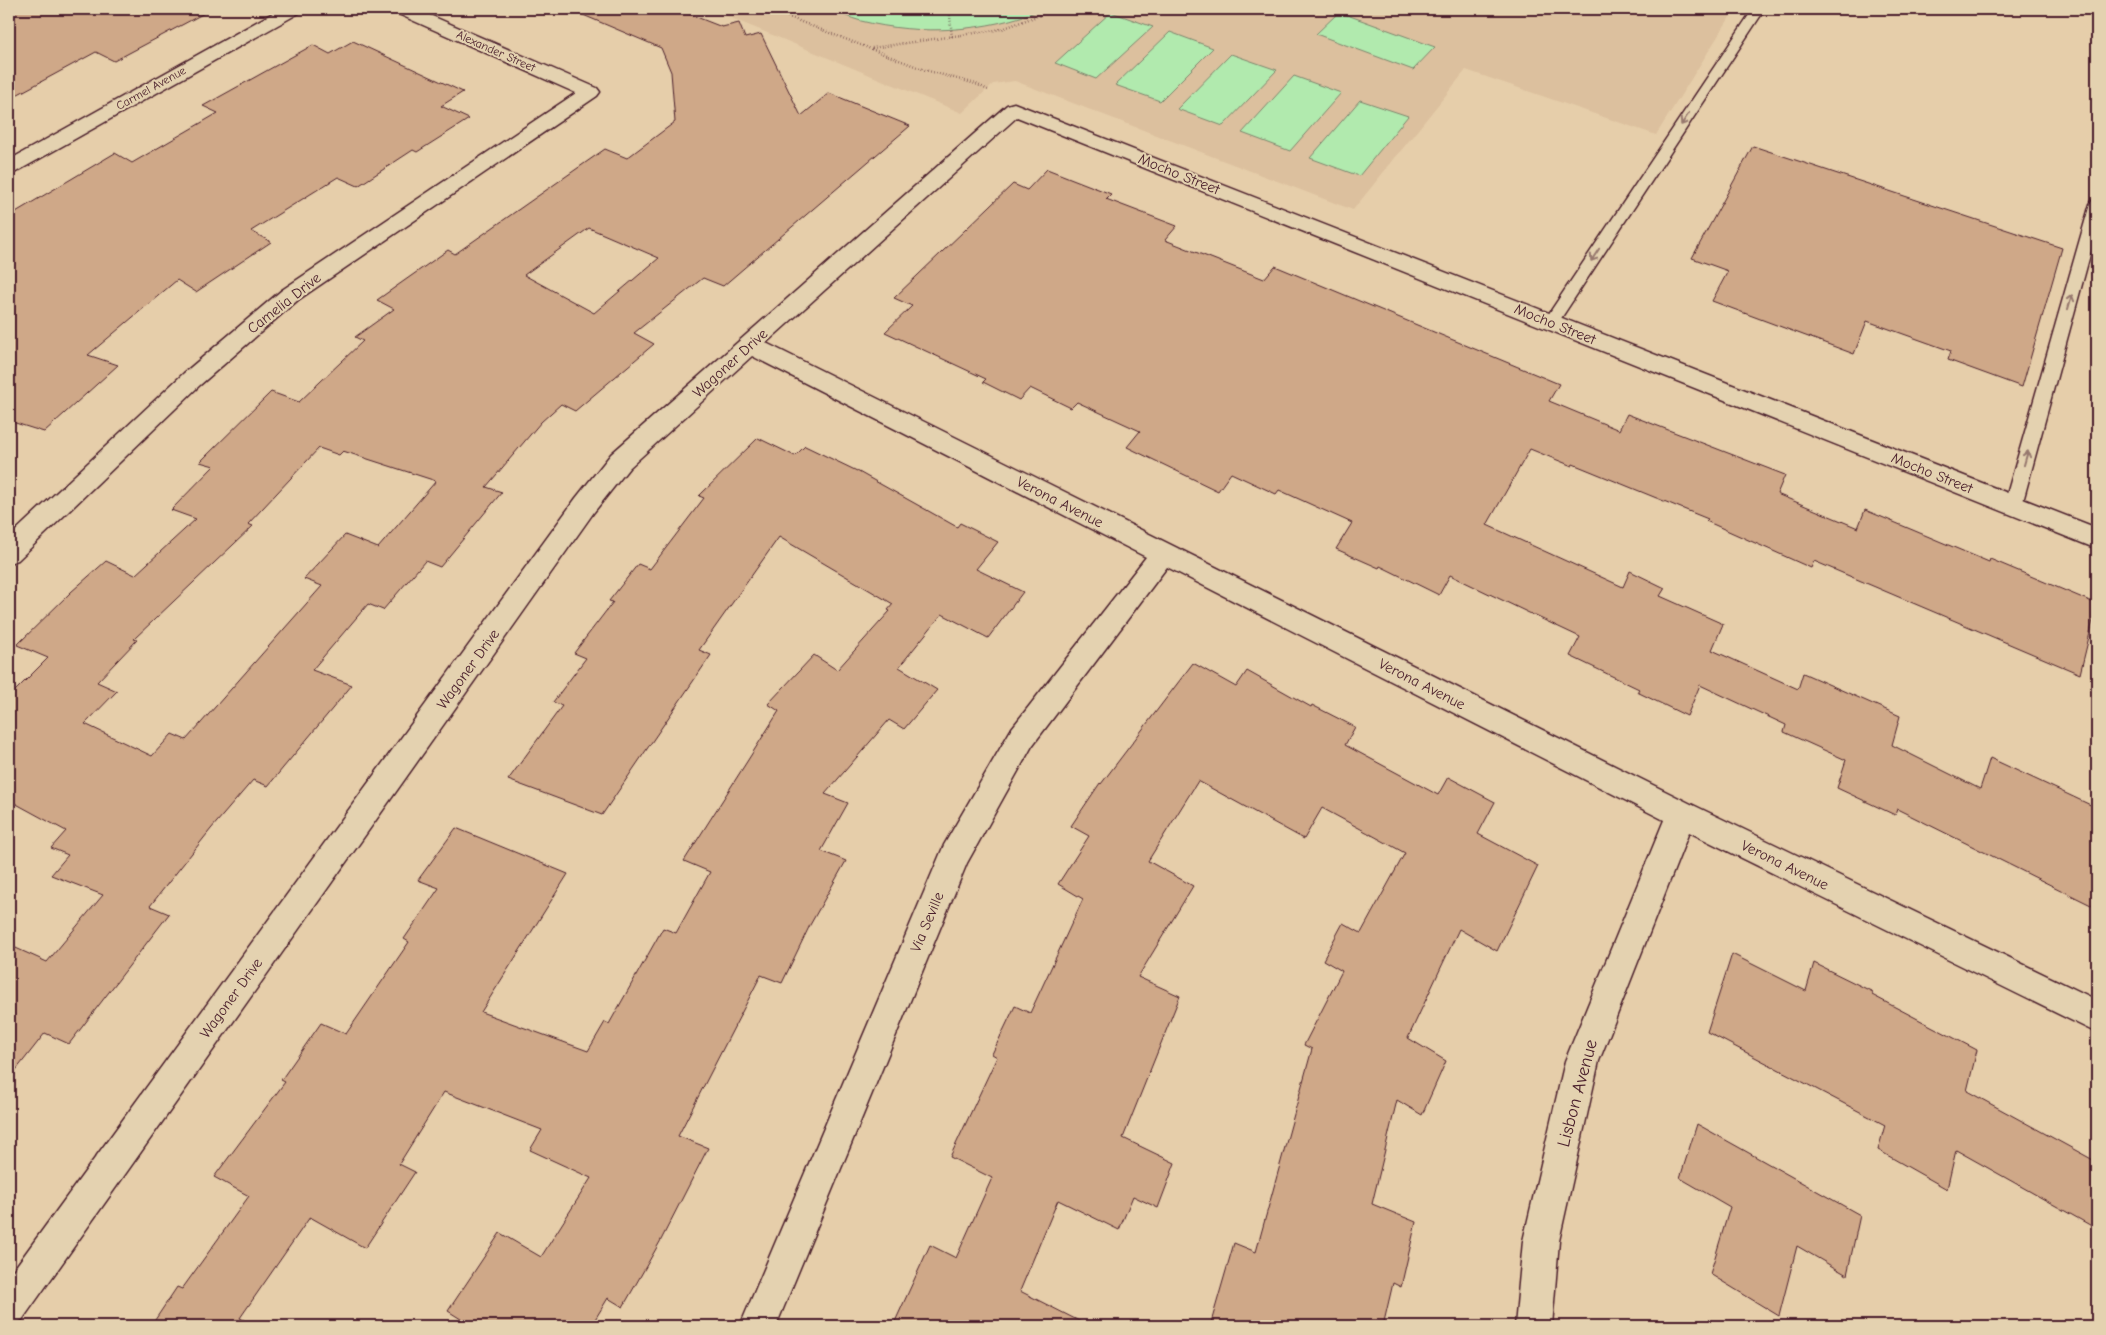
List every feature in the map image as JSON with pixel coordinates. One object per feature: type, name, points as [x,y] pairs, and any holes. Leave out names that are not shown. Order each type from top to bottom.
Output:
[{"type":"street","name":"Carmel Avenue","points":[[9,168],[293,9]]},
{"type":"street","name":"Alexander Street","points":[[402,9],[590,92]]},
{"type":"street","name":"Camelia Drive","points":[[9,553],[192,380],[290,295],[590,92]]},
{"type":"street","name":"Mocho Street","points":[[1014,109],[2097,539]]},
{"type":"street","name":"Wagoner Drive","points":[[9,1307],[585,505],[620,461],[1014,109]]},
{"type":"street","name":"Verona Avenue","points":[[750,345],[1681,814],[2097,1017]]},
{"type":"street","name":"Via Seville","points":[[758,1326],[955,855],[1022,737],[1163,554]]},
{"type":"street","name":"Lisbon Avenue","points":[[1532,1326],[1541,1241],[1582,1061],[1681,814]]},
{"type":"lane","points":[[1551,322],[1759,9]]},
{"type":"lane","points":[[2013,505],[2097,204]]},
{"type":"path","points":[[768,9],[926,70],[976,84],[989,90],[1014,109]]},
{"type":"path","points":[[870,48],[952,38],[1002,29],[1056,9]]},
{"type":"path","points":[[950,15],[952,38]]},
{"type":"shaded area","points":[[709,9],[1735,9],[1656,135],[1466,70],[1353,210],[1015,81],[993,84],[962,113]]},
{"type":"green space","points":[[828,9],[1043,9],[999,23],[976,27],[930,30],[884,26],[857,20]]},
{"type":"green space","points":[[1111,12],[1153,27],[1096,79],[1055,63]]},
{"type":"green space","points":[[1339,12],[1435,47],[1413,70],[1316,34]]},
{"type":"green space","points":[[1170,32],[1213,48],[1160,101],[1115,85]]},
{"type":"green space","points":[[1231,54],[1277,70],[1223,126],[1177,109]]},
{"type":"green space","points":[[1294,76],[1341,93],[1290,151],[1242,133]]},
{"type":"green space","points":[[1360,100],[1408,116],[1359,176],[1310,158]]},
{"type":"building","points":[[9,9],[212,9],[114,61],[96,52],[9,99]]},
{"type":"building","points":[[569,9],[676,9],[722,27],[739,23],[745,38],[761,34],[801,116],[829,93],[910,126],[723,286],[703,278],[634,333],[654,344],[575,411],[561,404],[541,422],[486,487],[502,492],[440,567],[425,561],[383,610],[368,604],[312,670],[352,685],[268,786],[253,780],[211,829],[150,906],[169,914],[69,1044],[45,1033],[9,1079],[9,945],[47,962],[103,895],[51,875],[68,855],[51,848],[66,831],[9,800],[9,697],[48,658],[17,645],[106,561],[135,575],[196,519],[171,510],[214,466],[200,462],[271,392],[299,402],[363,341],[355,337],[394,309],[377,300],[448,250],[455,254],[605,149],[627,158],[675,122],[671,72],[661,48]],"holes":[[[589,228],[659,258],[594,313],[524,275]],[[319,448],[339,455],[343,451],[436,481],[378,548],[345,535],[304,579],[322,586],[186,740],[172,734],[152,756],[85,724],[117,691],[97,682],[137,640],[134,639],[253,526],[248,524]]]},
{"type":"building","points":[[353,41],[463,92],[441,106],[469,119],[417,152],[413,150],[358,186],[338,177],[251,231],[271,242],[196,292],[177,280],[88,355],[118,365],[44,432],[9,421],[9,216],[115,153],[132,163],[218,113],[203,106],[313,45],[330,54]]},
{"type":"building","points":[[1753,146],[2062,248],[2022,387],[1948,360],[1951,351],[1867,321],[1854,354],[1712,301],[1728,271],[1692,258]]},
{"type":"building","points":[[1047,169],[1111,194],[1106,199],[1177,226],[1165,240],[1264,279],[1275,266],[1559,384],[1549,401],[1619,430],[1627,414],[1785,475],[1777,494],[1858,528],[1865,510],[1989,562],[1990,559],[2097,604],[2080,674],[1814,561],[1811,568],[1706,521],[1708,519],[1573,464],[1572,466],[1530,449],[1487,525],[1623,587],[1630,571],[1665,588],[1660,596],[1723,624],[1712,650],[1798,689],[1803,673],[1900,716],[1892,745],[1980,789],[1990,758],[2097,808],[2097,908],[1897,809],[1895,815],[1837,788],[1846,760],[1784,732],[1786,725],[1700,685],[1687,716],[1637,692],[1639,689],[1570,656],[1580,637],[1450,575],[1439,595],[1380,566],[1379,568],[1336,549],[1352,523],[1279,490],[1276,494],[1231,473],[1218,491],[1127,447],[1140,431],[1077,402],[1071,408],[1030,388],[1019,400],[983,382],[986,379],[885,332],[912,306],[894,298],[1013,184],[1027,190]]},
{"type":"building","points":[[758,438],[795,456],[805,446],[857,471],[957,527],[960,523],[998,542],[976,569],[1023,592],[988,638],[942,614],[899,667],[937,690],[904,729],[889,720],[825,794],[848,803],[821,851],[846,861],[810,925],[782,983],[761,975],[678,1136],[708,1148],[661,1240],[623,1307],[608,1298],[591,1326],[472,1326],[448,1311],[500,1233],[541,1257],[591,1178],[530,1150],[542,1130],[444,1092],[399,1164],[415,1172],[365,1248],[310,1217],[240,1318],[257,1326],[151,1326],[177,1287],[182,1289],[249,1196],[214,1177],[285,1082],[281,1080],[321,1023],[346,1034],[409,942],[404,939],[439,888],[418,880],[456,828],[568,874],[481,1012],[588,1051],[605,1022],[609,1024],[663,928],[676,933],[710,872],[684,861],[779,711],[768,704],[814,655],[837,670],[890,611],[888,610],[893,604],[779,537],[699,650],[711,655],[602,815],[508,780],[562,706],[553,702],[586,658],[574,653],[613,602],[609,601],[638,564],[650,569],[704,498],[699,496]]},
{"type":"building","points":[[1193,663],[1236,687],[1247,671],[1311,707],[1312,705],[1355,727],[1345,745],[1438,795],[1448,777],[1495,802],[1478,834],[1538,866],[1497,951],[1459,929],[1408,1038],[1446,1061],[1422,1115],[1397,1100],[1372,1204],[1416,1222],[1401,1287],[1393,1283],[1383,1326],[1210,1326],[1234,1243],[1256,1252],[1312,1049],[1304,1045],[1342,971],[1323,960],[1343,923],[1361,933],[1405,853],[1322,808],[1304,839],[1198,781],[1148,861],[1193,886],[1138,977],[1180,996],[1123,1138],[1175,1163],[1158,1208],[1133,1196],[1119,1230],[1058,1200],[1020,1291],[1089,1326],[893,1326],[930,1245],[956,1258],[992,1178],[950,1157],[997,1057],[992,1054],[1015,1006],[1030,1013],[1083,899],[1058,884],[1089,836],[1071,826],[1100,783]]},
{"type":"building","points":[[1732,954],[1806,991],[1814,963],[1873,992],[1872,995],[1977,1050],[1967,1091],[2097,1162],[2097,1229],[1956,1150],[1947,1189],[1878,1150],[1885,1125],[1707,1032]]},
{"type":"building","points":[[1697,1124],[1860,1215],[1847,1275],[1797,1246],[1779,1316],[1710,1274],[1730,1207],[1680,1178]]}]
